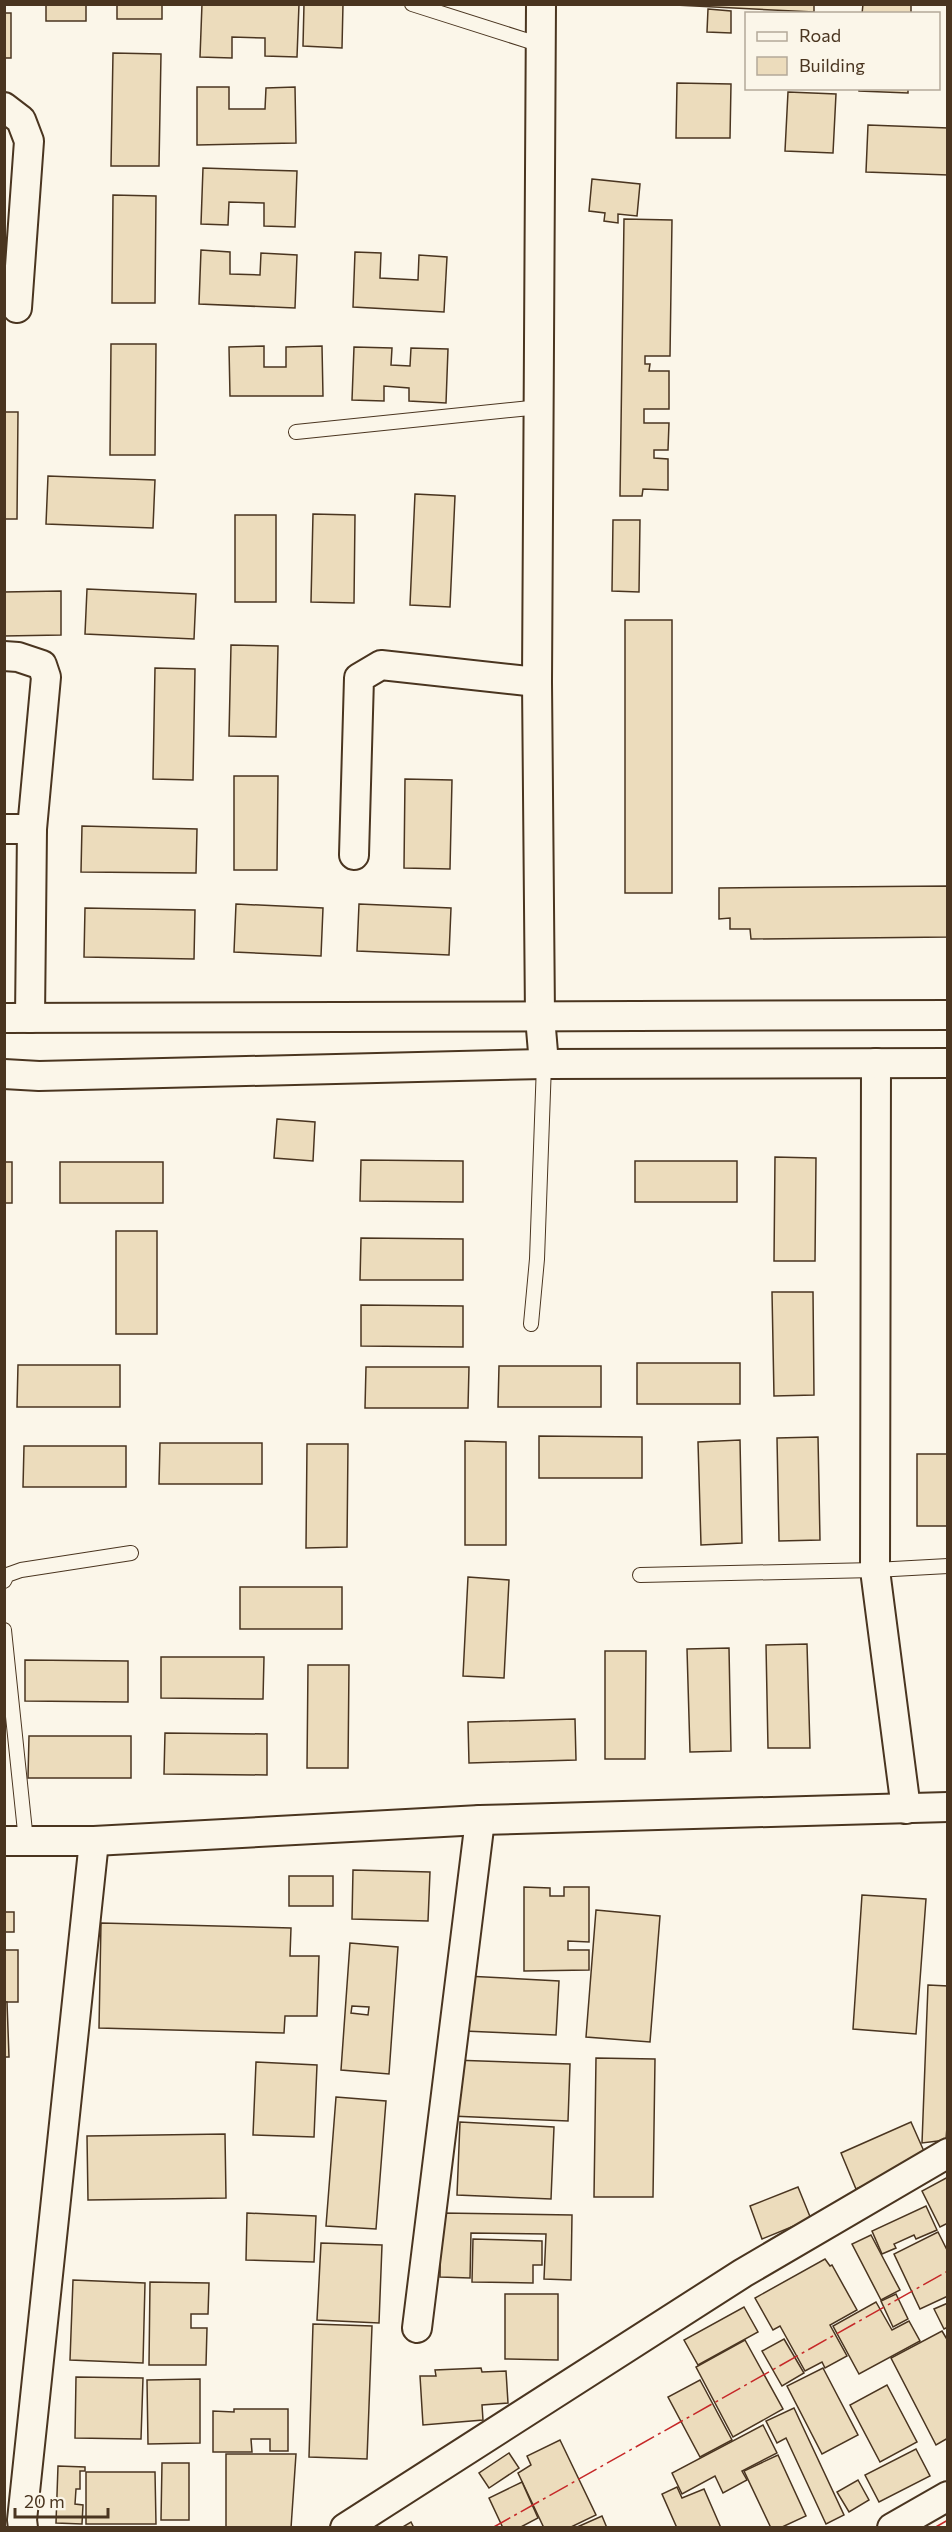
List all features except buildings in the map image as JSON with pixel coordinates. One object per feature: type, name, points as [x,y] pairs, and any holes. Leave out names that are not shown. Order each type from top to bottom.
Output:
[{"type":"street","points":[[541,4],[537,682],[540,1017],[544,1064]]},
{"type":"street","points":[[4,107],[21,120],[28,141],[17,308]]},
{"type":"street","points":[[4,656],[18,657],[42,665],[46,677],[18,829],[17,1018],[948,1015]]},
{"type":"street","points":[[354,855],[359,678],[381,665],[537,682]]},
{"type":"street","points":[[876,1063],[875,1570],[906,1809]]},
{"type":"street","points":[[4,1074],[39,1076],[544,1064],[948,1063]]},
{"type":"street","points":[[15,1841],[94,1841],[480,1820],[948,1807]]},
{"type":"street","points":[[417,2328],[480,1820]]},
{"type":"street","points":[[23,2528],[24,2497],[94,1841]]},
{"type":"street","points":[[345,2528],[743,2273],[948,2153]]},
{"type":"street","points":[[892,2528],[948,2496]]},
{"type":"lane","points":[[412,4],[541,45]]},
{"type":"lane","points":[[296,432],[540,407]]},
{"type":"lane","points":[[531,1324],[537,1259],[544,1064]]},
{"type":"lane","points":[[4,1581],[7,1575],[21,1570],[131,1553]]},
{"type":"lane","points":[[640,1575],[875,1570],[948,1566]]},
{"type":"lane","points":[[4,1630],[15,1841]]},
{"type":"power","points":[[492,2528],[948,2271]]},
{"type":"power","points":[[934,2528],[948,2520]]}]
